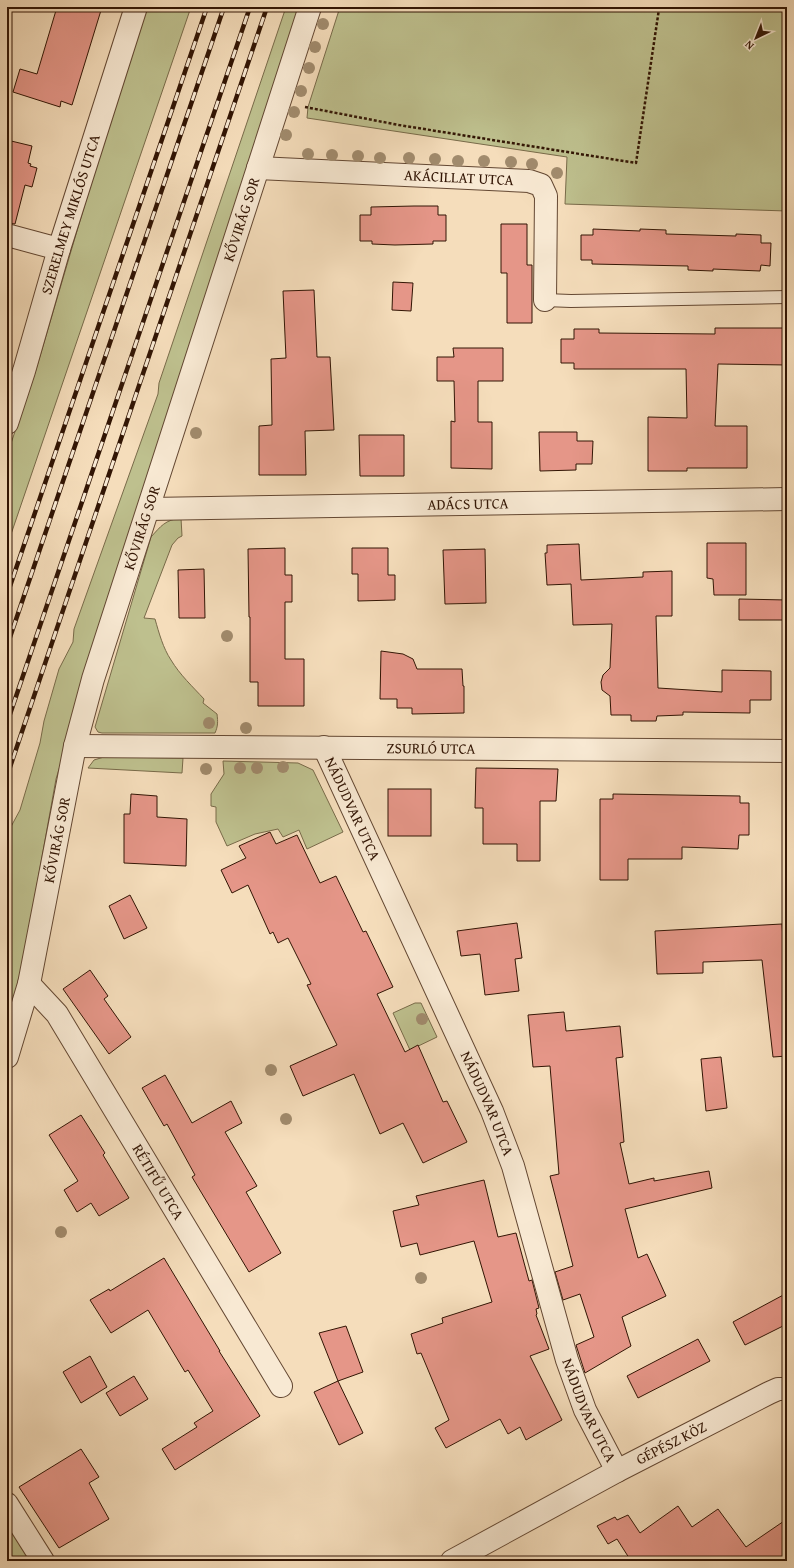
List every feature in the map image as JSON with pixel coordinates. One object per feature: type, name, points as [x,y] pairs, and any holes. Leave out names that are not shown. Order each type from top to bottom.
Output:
[{"type":"street","name":"SZERELMEY MIKLÓS UTCA","points":[[7,423],[24,371],[59,249],[136,7]]},
{"type":"street","name":"KŐVIRÁG SOR","points":[[7,1057],[28,984],[75,746],[93,679],[310,7]]},
{"type":"street","name":"AKÁCILLAT UTCA","points":[[258,168],[529,181],[541,185],[546,196],[545,300]]},
{"type":"street","points":[[7,235],[59,249]]},
{"type":"street","name":"ADÁCS UTCA","points":[[149,509],[787,500]]},
{"type":"street","name":"ZSURLÓ UTCA","points":[[75,746],[787,751]]},
{"type":"street","name":"NÁDUDVAR UTCA","points":[[324,747],[492,1112],[513,1166],[567,1360],[585,1410],[617,1471]]},
{"type":"street","name":"RÉTIFŰ UTCA","points":[[28,984],[57,1014],[281,1386]]},
{"type":"street","name":"GÉPÉSZ KÖZ","points":[[452,1561],[617,1471],[769,1393],[787,1389]]},
{"type":"street","points":[[7,1504],[43,1561]]},
{"type":"lane","points":[[545,300],[579,301],[787,297]]},
{"type":"path","points":[[305,107],[399,125],[636,164],[660,9],[668,10],[668,7]]},
{"type":"green space","points":[[147,7],[191,7],[7,546],[7,455],[35,373],[103,143]]},
{"type":"green space","points":[[286,7],[300,7],[180,378],[56,779],[19,985],[7,1020],[7,834],[20,810],[40,743],[44,721],[59,669],[73,642],[74,629],[158,394],[159,383]]},
{"type":"green space","points":[[340,7],[787,7],[787,211],[565,204],[567,157],[307,118],[308,107]]},
{"type":"green space","points":[[181,518],[182,536],[172,545],[144,618],[155,619],[163,645],[168,655],[187,681],[204,699],[203,703],[217,714],[218,724],[216,731],[215,733],[98,732],[95,727],[151,537],[167,522]]},
{"type":"green space","points":[[104,757],[183,758],[182,773],[88,768],[94,760]]},
{"type":"green space","points":[[223,761],[298,763],[313,770],[343,832],[307,849],[299,830],[283,837],[278,829],[255,834],[227,846],[216,822],[216,807],[211,806],[211,794],[224,774]]},
{"type":"green space","points":[[415,1003],[421,1003],[437,1037],[410,1050],[393,1013]]},
{"type":"green space","points":[[7,1522],[31,1561],[7,1561]]},
{"type":"building","points":[[57,7],[102,7],[72,105],[61,101],[60,107],[13,92],[20,69],[37,74]]},
{"type":"building","points":[[7,140],[32,146],[28,163],[31,164],[30,166],[37,168],[32,187],[25,185],[15,224],[7,223]]},
{"type":"building","points":[[438,206],[438,215],[446,215],[446,241],[433,241],[433,244],[395,245],[372,244],[372,241],[360,241],[360,215],[371,215],[371,207]]},
{"type":"building","points":[[501,224],[527,224],[527,265],[532,265],[532,323],[507,323],[507,273],[501,273]]},
{"type":"building","points":[[593,229],[640,231],[640,229],[666,230],[666,234],[736,236],[736,234],[761,235],[761,243],[771,243],[770,266],[761,265],[760,271],[713,269],[713,271],[688,270],[688,266],[592,264],[592,260],[581,260],[581,235],[593,235]]},
{"type":"building","points":[[393,282],[413,283],[411,311],[392,310]]},
{"type":"building","points":[[314,290],[317,357],[330,357],[334,430],[305,431],[306,475],[259,475],[259,426],[272,425],[271,359],[286,358],[283,291]]},
{"type":"building","points":[[715,328],[787,328],[787,365],[718,364],[715,426],[747,426],[747,468],[687,468],[687,471],[648,471],[648,417],[687,418],[686,369],[574,369],[574,363],[561,363],[561,339],[574,339],[574,329],[599,329],[599,333],[715,334]]},
{"type":"building","points":[[453,348],[503,348],[503,381],[478,381],[478,422],[492,422],[492,469],[451,468],[451,421],[455,422],[454,381],[437,381],[437,357],[454,357]]},
{"type":"building","points":[[539,432],[577,432],[577,441],[593,441],[592,464],[576,464],[576,470],[540,471]]},
{"type":"building","points":[[359,435],[404,435],[404,476],[360,476]]},
{"type":"building","points":[[707,543],[746,543],[746,595],[714,595],[713,579],[707,578]]},
{"type":"building","points":[[579,544],[581,580],[643,577],[643,572],[672,571],[672,616],[656,616],[658,688],[722,692],[722,670],[771,671],[771,700],[750,700],[750,713],[683,712],[683,715],[657,716],[656,721],[631,721],[631,715],[611,715],[610,696],[602,690],[601,682],[603,675],[610,668],[612,624],[573,625],[571,584],[547,585],[545,553],[547,553],[547,545]]},
{"type":"building","points":[[285,548],[285,575],[292,575],[292,602],[285,602],[285,659],[304,659],[304,706],[258,706],[258,682],[250,682],[248,549]]},
{"type":"building","points":[[352,548],[388,548],[388,575],[395,575],[395,600],[358,601],[358,574],[352,574]]},
{"type":"building","points":[[485,549],[486,603],[445,604],[443,550]]},
{"type":"building","points":[[204,569],[205,618],[179,618],[178,570]]},
{"type":"building","points":[[739,599],[787,600],[787,620],[739,620]]},
{"type":"building","points":[[381,651],[403,654],[413,659],[417,669],[462,669],[464,686],[464,713],[412,714],[412,708],[397,708],[397,699],[380,699]]},
{"type":"building","points":[[476,768],[558,769],[556,801],[540,801],[540,861],[517,861],[517,844],[483,844],[483,808],[475,808]]},
{"type":"building","points":[[388,789],[431,789],[431,836],[388,836]]},
{"type":"building","points":[[131,794],[157,796],[157,817],[187,819],[186,866],[124,863],[124,814],[130,814]]},
{"type":"building","points":[[613,794],[740,796],[740,803],[749,803],[749,835],[739,835],[738,849],[682,847],[682,859],[628,859],[628,880],[600,880],[600,799],[613,799]]},
{"type":"building","points":[[270,832],[276,844],[297,835],[320,883],[336,876],[363,932],[366,931],[393,987],[377,994],[405,1052],[418,1045],[443,1102],[447,1101],[467,1142],[423,1163],[403,1123],[380,1134],[354,1074],[303,1096],[290,1066],[337,1045],[307,985],[311,984],[288,938],[278,943],[273,932],[270,934],[248,885],[232,893],[221,870],[246,858],[239,846]]},
{"type":"building","points":[[130,895],[147,928],[124,939],[109,906]]},
{"type":"building","points":[[517,923],[522,958],[515,959],[519,991],[485,995],[480,954],[461,956],[457,931]]},
{"type":"building","points":[[782,924],[787,1002],[787,1056],[773,1057],[762,960],[703,962],[703,973],[657,974],[655,931]]},
{"type":"building","points":[[90,970],[108,996],[104,999],[131,1037],[109,1054],[63,989]]},
{"type":"building","points":[[564,1012],[566,1031],[620,1026],[623,1057],[616,1058],[624,1142],[620,1143],[629,1184],[654,1178],[654,1181],[709,1171],[712,1188],[625,1209],[638,1258],[647,1254],[666,1296],[622,1317],[631,1346],[585,1373],[576,1345],[594,1337],[580,1294],[563,1300],[555,1272],[573,1266],[550,1176],[559,1174],[550,1066],[533,1067],[528,1015]]},
{"type":"building","points":[[721,1057],[727,1108],[706,1111],[701,1059]]},
{"type":"building","points":[[165,1075],[192,1123],[231,1101],[242,1123],[225,1132],[257,1186],[246,1192],[281,1253],[249,1272],[192,1177],[195,1175],[167,1124],[164,1126],[142,1088]]},
{"type":"building","points":[[81,1115],[105,1153],[103,1155],[129,1198],[99,1216],[91,1203],[77,1212],[64,1190],[78,1181],[49,1135]]},
{"type":"building","points":[[484,1180],[498,1237],[516,1233],[529,1281],[532,1280],[539,1308],[536,1309],[536,1315],[549,1349],[530,1356],[562,1420],[526,1440],[520,1427],[508,1434],[500,1419],[446,1448],[435,1428],[449,1420],[421,1353],[417,1354],[411,1334],[443,1323],[442,1318],[492,1302],[474,1241],[420,1255],[417,1243],[401,1247],[393,1211],[419,1205],[416,1196]]},
{"type":"building","points":[[164,1258],[219,1351],[260,1416],[175,1470],[162,1449],[197,1427],[194,1423],[213,1411],[188,1370],[185,1372],[148,1310],[111,1333],[90,1300],[109,1289],[110,1291]]},
{"type":"building","points":[[787,1293],[787,1324],[745,1345],[733,1322]]},
{"type":"building","points":[[346,1326],[363,1372],[338,1381],[319,1333]]},
{"type":"building","points":[[698,1339],[710,1361],[638,1398],[627,1376]]},
{"type":"building","points":[[90,1356],[107,1387],[81,1403],[63,1372]]},
{"type":"building","points":[[134,1376],[148,1399],[120,1416],[106,1393]]},
{"type":"building","points":[[338,1381],[363,1433],[339,1445],[314,1392]]},
{"type":"building","points":[[81,1449],[99,1477],[89,1483],[109,1519],[59,1548],[19,1487]]},
{"type":"building","points":[[678,1506],[692,1527],[718,1509],[746,1547],[787,1519],[787,1561],[631,1561],[617,1539],[608,1544],[597,1526],[615,1517],[617,1520],[628,1515],[640,1533]]},
{"type":"railway","points":[[7,595],[207,7]]},
{"type":"railway","points":[[7,646],[224,7]]},
{"type":"railway","points":[[7,723],[250,7]]},
{"type":"railway","points":[[7,776],[267,7]]}]
